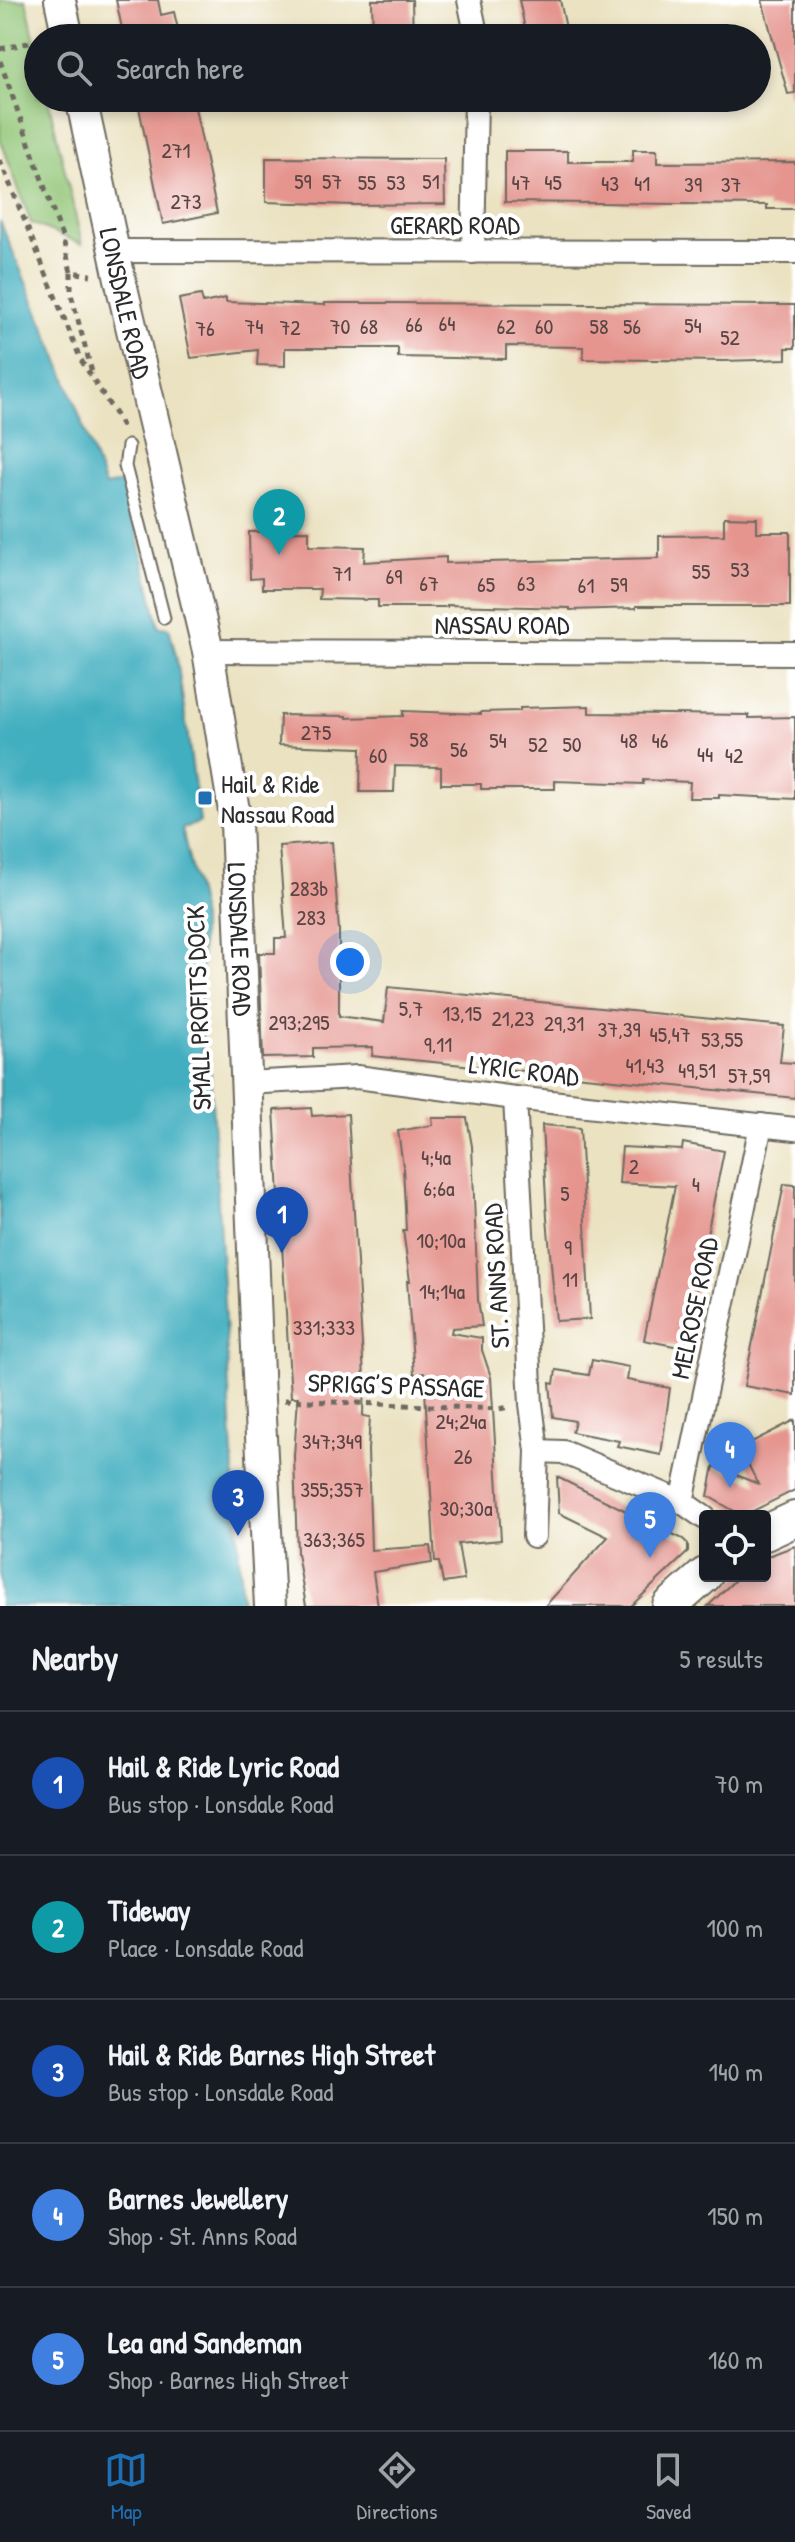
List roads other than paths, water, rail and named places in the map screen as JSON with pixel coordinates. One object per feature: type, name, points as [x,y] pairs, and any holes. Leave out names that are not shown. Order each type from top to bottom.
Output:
[{"type":"main road","points":[[60,0],[65,24]]},
{"type":"main road","name":"LONSDALE ROAD","points":[[84,112],[208,651],[236,823],[270,1606]]},
{"type":"main road","points":[[771,1530],[795,1519]]},
{"type":"main road","points":[[670,1606],[699,1580]]},
{"type":"street","points":[[469,0],[474,24]]},
{"type":"street","points":[[473,252],[476,112]]},
{"type":"street","name":"GERARD ROAD","points":[[117,265],[473,252],[795,252]]},
{"type":"street","name":"NASSAU ROAD","points":[[208,651],[795,653]]},
{"type":"street","name":"LYRIC ROAD","points":[[245,1083],[357,1077],[795,1129]]},
{"type":"street","name":"ST. ANNS ROAD","points":[[515,1098],[531,1404],[537,1451],[534,1536]]},
{"type":"street","name":"MELROSE ROAD","points":[[682,1502],[761,1125]]},
{"type":"street","points":[[537,1451],[563,1452],[682,1502],[699,1514]]},
{"type":"lane","points":[[128,446],[125,466],[164,618]]},
{"type":"water","points":[[0,221],[64,373],[105,486],[122,482],[159,627],[169,628],[177,659],[200,822],[182,829],[201,910],[202,1068],[210,1068],[242,1606],[0,1606]]},
{"type":"place","name":"Tideway","points":[[279,555]]},
{"type":"place","name":"Hail & Ride Nassau Road","points":[[205,798]]},
{"type":"place","name":"Hail & Ride Lyric Road","points":[[282,1253]]},
{"type":"place","name":"Barnes Jewellery","points":[[730,1488]]},
{"type":"place","name":"Hail & Ride Barnes High Street","points":[[238,1536]]},
{"type":"place","name":"Lea and Sandeman","points":[[650,1558]]}]
